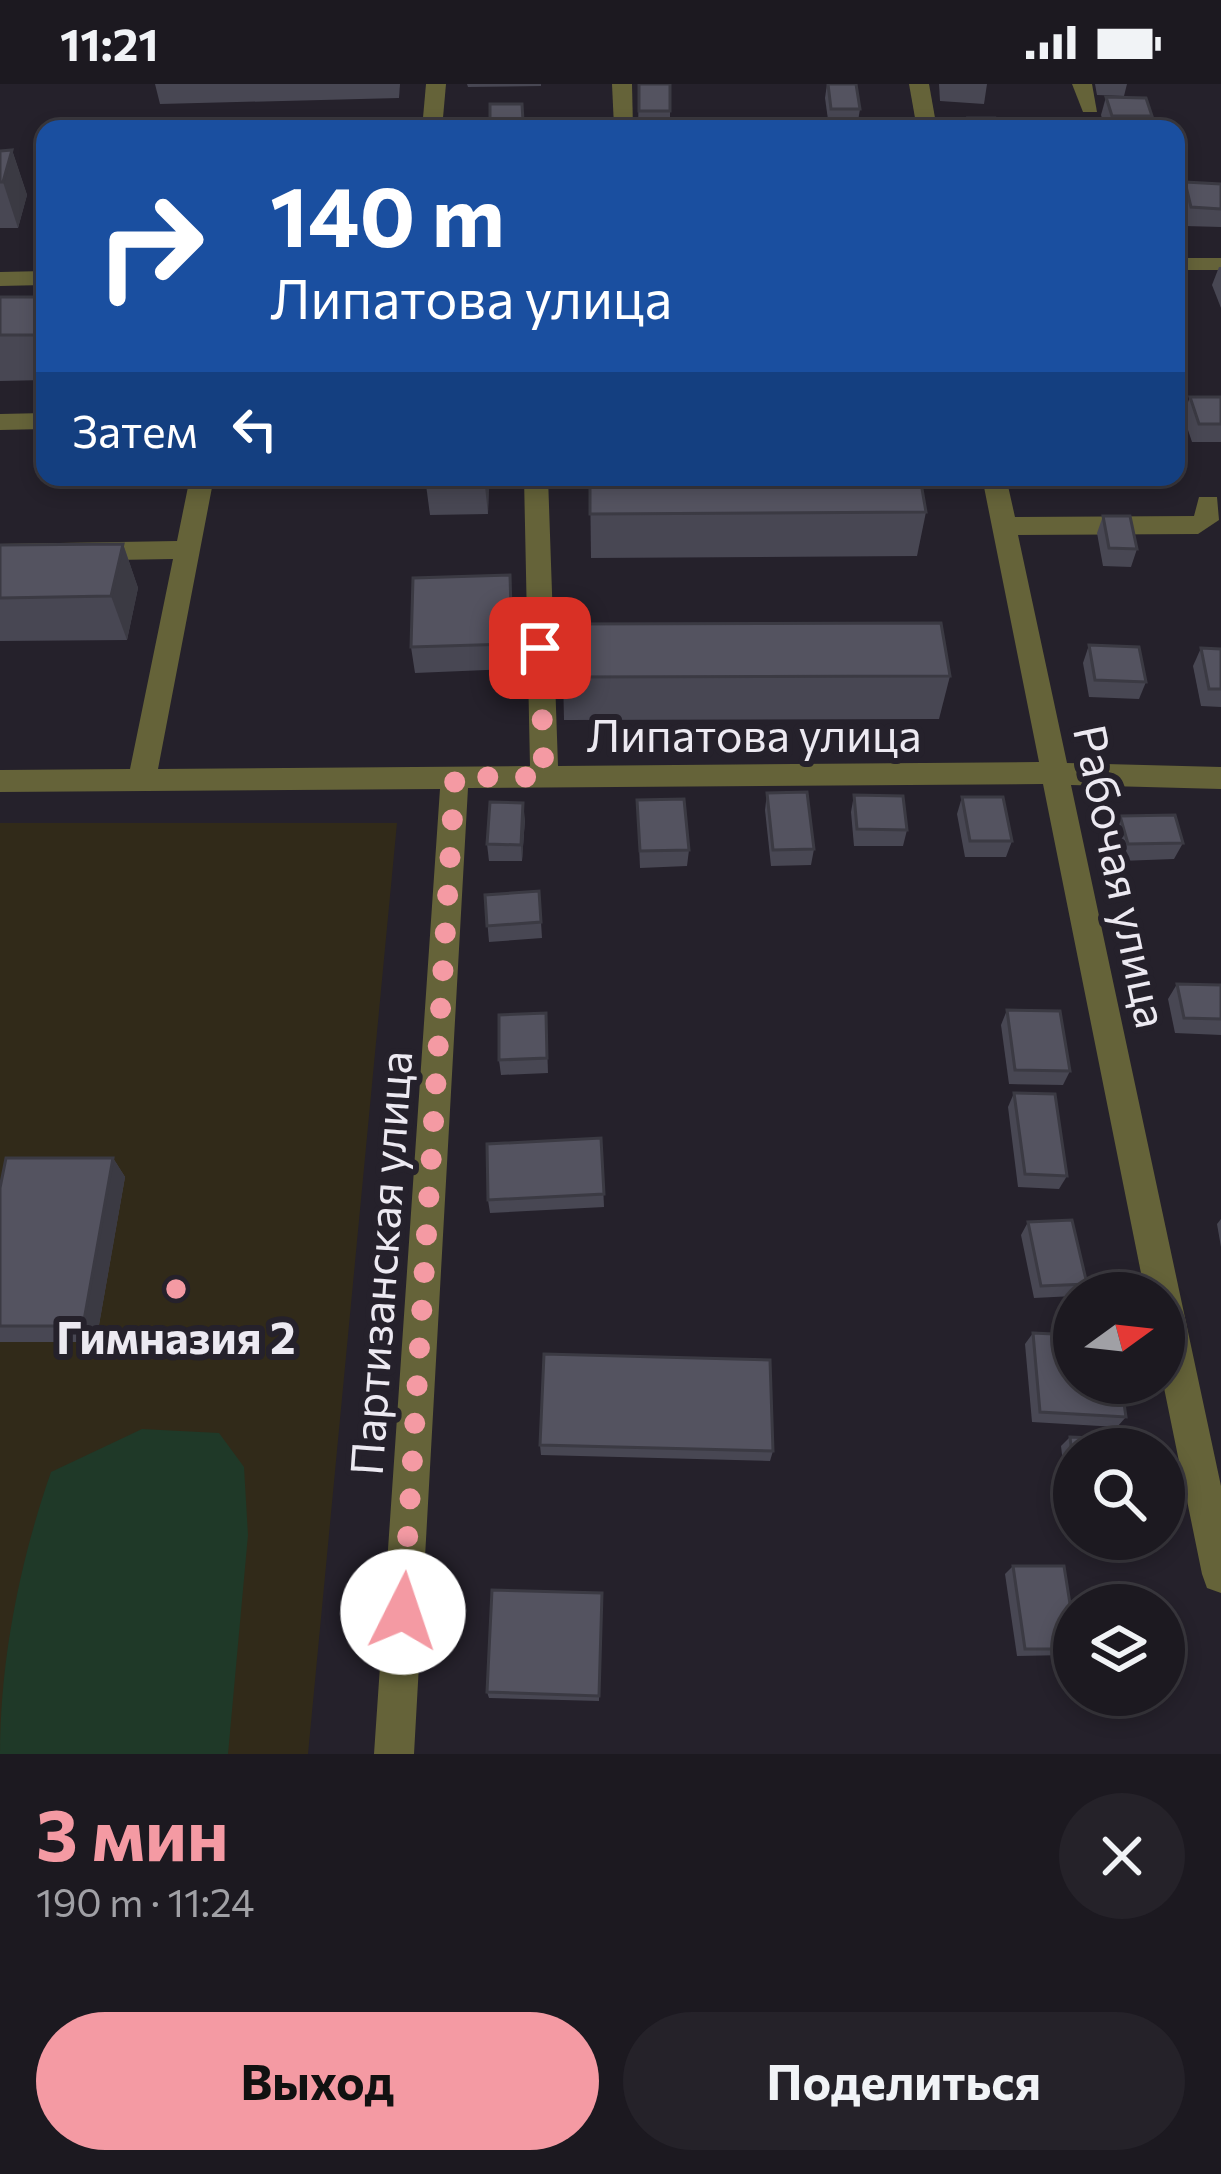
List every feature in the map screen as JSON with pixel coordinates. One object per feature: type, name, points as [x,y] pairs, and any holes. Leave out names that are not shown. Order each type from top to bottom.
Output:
[{"type":"street","points":[[433,120],[436,84]]},
{"type":"street","points":[[622,84],[624,120]]},
{"type":"street","points":[[919,84],[925,120]]},
{"type":"street","points":[[1082,84],[1090,109]]},
{"type":"street","points":[[1185,264],[1221,264]]},
{"type":"street","points":[[0,279],[36,278]]},
{"type":"street","points":[[0,422],[36,421]]},
{"type":"street","points":[[142,780],[200,486]]},
{"type":"street","points":[[536,486],[544,777]]},
{"type":"street","name":"Рабочая улица","points":[[996,486],[1158,1272]]},
{"type":"street","points":[[1004,526],[1198,524],[1207,520],[1208,503]]},
{"type":"street","points":[[0,553],[185,550]]},
{"type":"street","name":"Липатова улица","points":[[0,781],[1052,773],[1221,778]]},
{"type":"street","name":"Партизанская улица","points":[[394,1754],[455,777]]},
{"type":"street","points":[[1185,1404],[1221,1574]]},
{"type":"shaded area","name":"Гимназия 2","points":[[0,823],[397,823],[308,1754],[0,1754]]},
{"type":"green space","points":[[142,1429],[219,1433],[244,1467],[248,1535],[228,1754],[0,1754],[14,1611],[51,1472]]},
{"type":"building","points":[[639,84],[670,84],[670,111],[639,111]]},
{"type":"building","points":[[828,84],[856,84],[860,109],[831,109]]},
{"type":"building","points":[[1106,97],[1146,98],[1152,116],[1112,116]]},
{"type":"building","points":[[490,104],[522,104],[523,120],[490,120]]},
{"type":"building","points":[[12,150],[3,182],[0,182],[0,151]]},
{"type":"building","points":[[1185,182],[1221,184],[1221,209],[1191,207]]},
{"type":"building","points":[[0,297],[36,297],[36,335],[0,335]]},
{"type":"building","points":[[1190,397],[1221,397],[1221,424],[1199,424]]},
{"type":"building","points":[[590,486],[922,486],[926,512],[590,514]]},
{"type":"building","points":[[1103,516],[1130,516],[1137,549],[1109,548]]},
{"type":"building","points":[[123,544],[111,596],[0,598],[0,545]]},
{"type":"building","points":[[510,575],[512,644],[411,647],[413,578]]},
{"type":"building","points":[[941,623],[950,676],[563,677],[563,624]]},
{"type":"building","points":[[1089,645],[1139,647],[1146,682],[1095,680]]},
{"type":"building","points":[[1201,648],[1221,649],[1221,689],[1209,689]]},
{"type":"building","points":[[807,792],[814,849],[773,850],[767,793]]},
{"type":"building","points":[[854,795],[903,796],[907,830],[857,829]]},
{"type":"building","points":[[962,797],[1003,797],[1012,841],[970,841]]},
{"type":"building","points":[[684,799],[689,850],[640,851],[637,800]]},
{"type":"building","points":[[490,802],[523,803],[521,845],[487,844]]},
{"type":"building","points":[[1175,815],[1183,843],[1128,844],[1120,816]]},
{"type":"building","points":[[539,891],[541,922],[487,926],[485,895]]},
{"type":"building","points":[[1177,984],[1221,985],[1221,1019],[1184,1018]]},
{"type":"building","points":[[1007,1010],[1060,1011],[1070,1071],[1015,1070]]},
{"type":"building","points":[[546,1013],[547,1058],[499,1060],[499,1015]]},
{"type":"building","points":[[1014,1093],[1055,1094],[1067,1176],[1025,1174]]},
{"type":"building","points":[[601,1138],[604,1194],[488,1200],[487,1144]]},
{"type":"building","points":[[6,1158],[113,1158],[83,1326],[0,1326],[0,1188]]},
{"type":"building","points":[[1072,1220],[1084,1272],[1053,1272],[1053,1285],[1041,1286],[1028,1222]]},
{"type":"building","points":[[1033,1333],[1053,1334],[1053,1404],[1124,1404],[1126,1417],[1040,1412]]},
{"type":"building","points":[[544,1354],[770,1360],[773,1451],[540,1445]]},
{"type":"building","points":[[1013,1566],[1064,1566],[1067,1584],[1053,1584],[1053,1649],[1025,1649]]},
{"type":"building","points":[[492,1590],[602,1593],[599,1696],[487,1692]]},
{"type":"place","name":"Гимназия 2","points":[[176,1289]]},
{"type":"route","points":[[403,1612],[455,777],[544,777],[540,648]]}]
